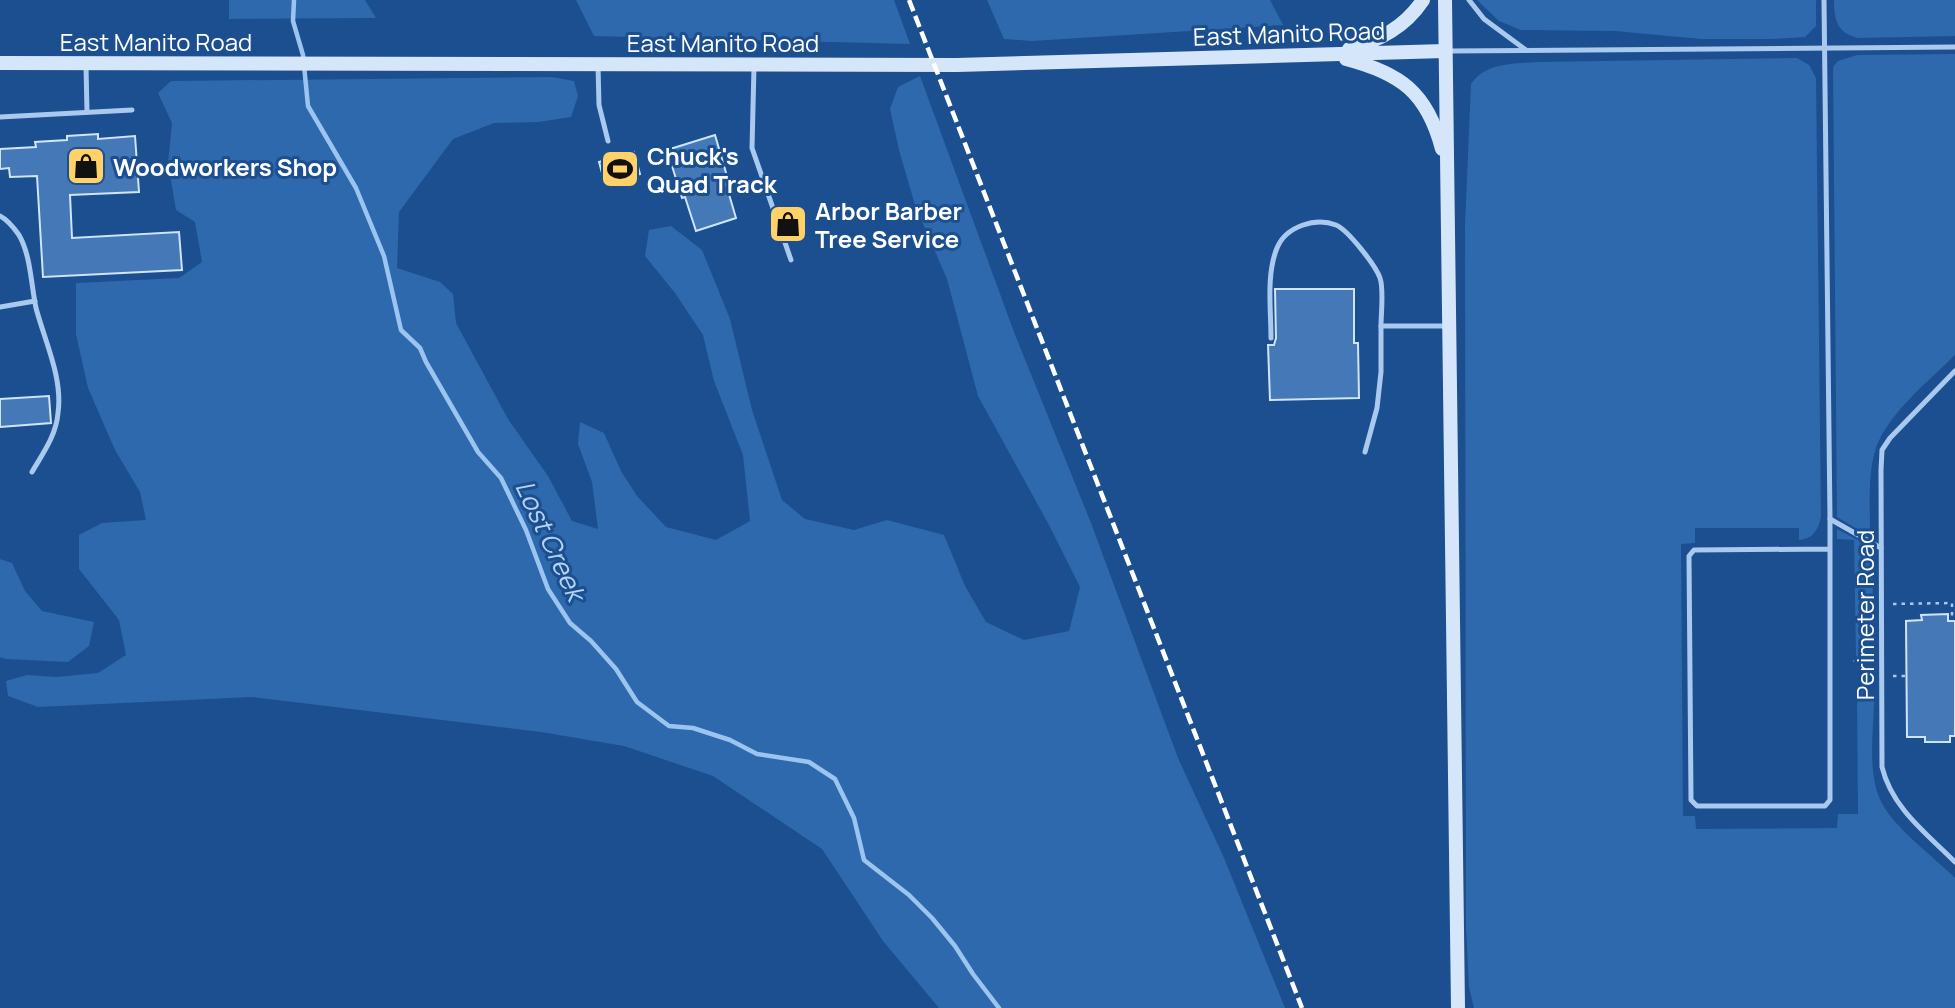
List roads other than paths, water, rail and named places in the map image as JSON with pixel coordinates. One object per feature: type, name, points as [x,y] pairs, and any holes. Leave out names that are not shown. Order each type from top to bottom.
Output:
[{"type":"street","points":[[1327,55],[1370,43],[1387,35],[1404,23],[1423,0]]},
{"type":"street","points":[[1445,0],[1458,1008]]},
{"type":"street","name":"East Manito Road","points":[[0,63],[957,65],[1445,51]]},
{"type":"street","points":[[1327,55],[1373,66],[1389,73],[1413,92],[1436,127],[1448,172]]},
{"type":"lane","points":[[1469,0],[1484,19],[1526,50]]},
{"type":"lane","points":[[1824,0],[1830,519],[1830,800],[1825,806],[1697,806],[1691,800],[1689,555],[1693,550],[1829,549]]},
{"type":"lane","points":[[1445,51],[1955,47]]},
{"type":"lane","points":[[86,64],[87,112]]},
{"type":"lane","points":[[755,64],[752,148],[791,260]]},
{"type":"lane","points":[[598,65],[599,105],[608,141]]},
{"type":"lane","points":[[0,117],[132,110]]},
{"type":"lane","points":[[0,216],[6,219],[20,236],[54,368],[59,411],[55,432],[32,472]]},
{"type":"lane","points":[[1271,338],[1271,275],[1278,246],[1295,227],[1320,221],[1339,226],[1365,254],[1381,279],[1381,372],[1377,408],[1365,452]]},
{"type":"lane","points":[[0,307],[35,301]]},
{"type":"lane","points":[[1381,327],[1450,326]]},
{"type":"lane","name":"Perimeter Road","points":[[1955,371],[1890,438],[1882,450],[1881,548],[1882,767],[1886,783],[1906,814],[1955,862]]},
{"type":"lane","points":[[1830,519],[1881,548]]},
{"type":"waterway","name":"Lost Creek","points":[[294,0],[293,21],[303,55],[308,106],[356,188],[384,256],[401,330],[420,348],[478,452],[501,478],[526,530],[548,589],[570,623],[591,641],[616,669],[637,702],[669,726],[693,728],[730,740],[757,754],[809,762],[835,779],[854,818],[864,860],[909,895],[932,918],[999,1008]]},
{"type":"railway","points":[[909,0],[1302,1008]]},
{"type":"place","name":"Woodworkers Shop","points":[[86,166]]},
{"type":"place","name":"Chuck's Quad Track","points":[[620,169]]},
{"type":"place","name":"Arbor Barber Tree Service","points":[[788,224]]}]
